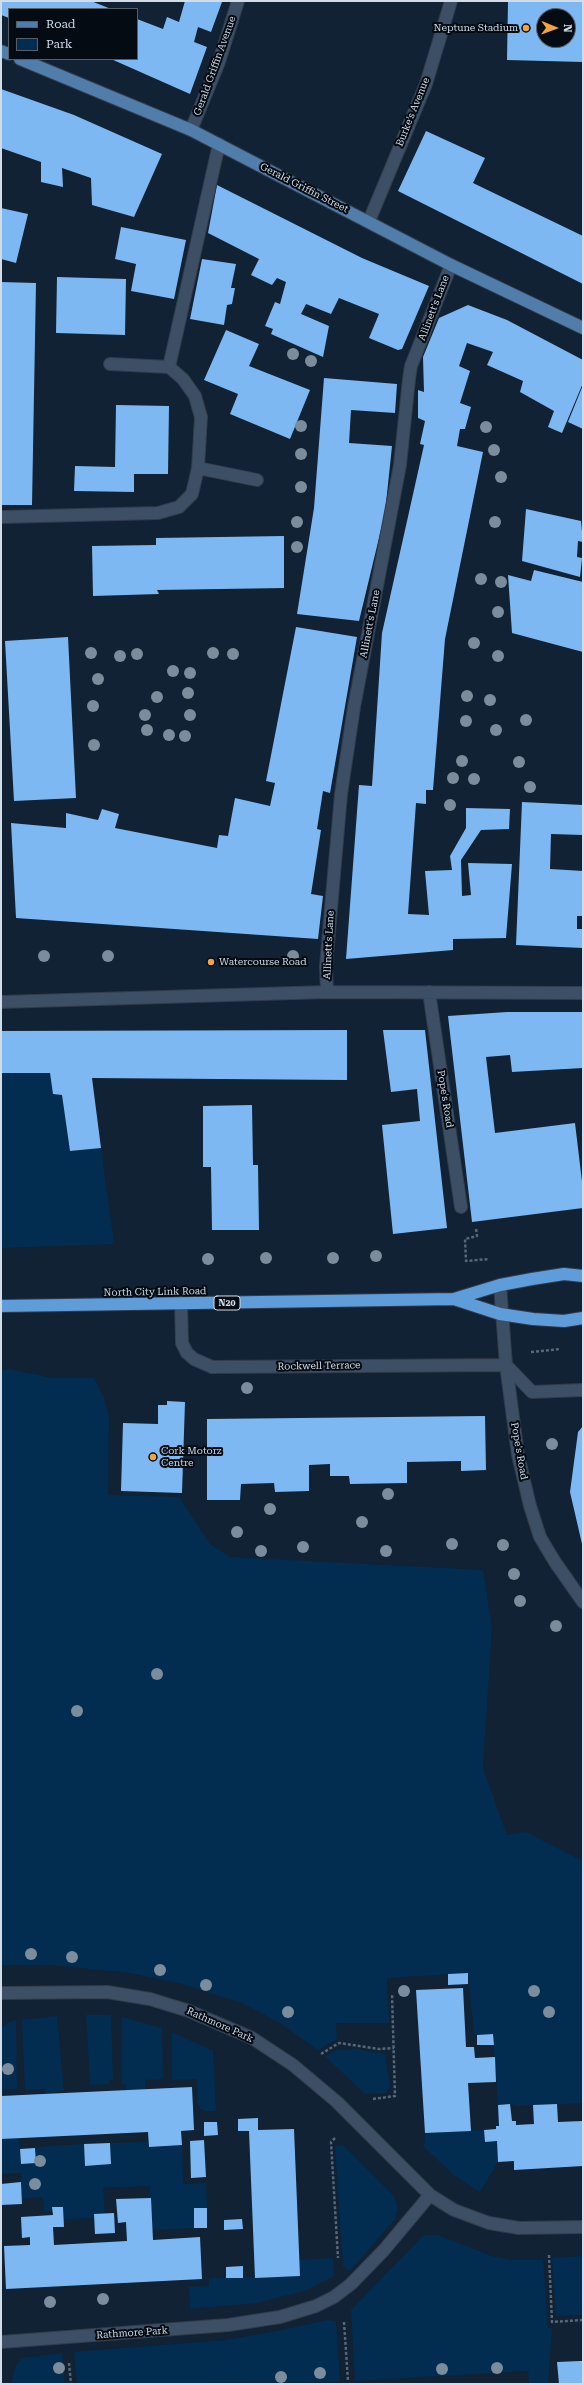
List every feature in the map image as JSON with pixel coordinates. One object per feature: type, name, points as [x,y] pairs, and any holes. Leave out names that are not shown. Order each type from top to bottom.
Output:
[{"type":"highway","name":"North City Link Road","points":[[1,1306],[454,1299],[500,1285],[564,1274],[583,1276]]},
{"type":"highway","name":"North City Link Road","points":[[454,1299],[500,1314],[564,1321],[583,1318]]},
{"type":"main road","name":"Gerald Griffin Street","points":[[22,60],[192,130],[451,265],[583,328]]},
{"type":"street","name":"Gerald Griffin Avenue","points":[[192,130],[219,62],[238,1]]},
{"type":"street","name":"Burke’s Avenue","points":[[369,221],[426,84],[451,1]]},
{"type":"street","points":[[170,367],[219,144]]},
{"type":"street","name":"Allinett's Lane","points":[[327,992],[326,966],[341,794],[354,707],[400,465],[409,379],[412,366],[451,265]]},
{"type":"street","points":[[1,517],[158,513],[178,507],[192,494],[198,468],[200,417],[195,396],[183,379],[170,367],[110,364]]},
{"type":"street","points":[[198,468],[257,480]]},
{"type":"street","points":[[1,1002],[327,992],[583,993]]},
{"type":"street","name":"Pope's Road","points":[[429,992],[461,1207]]},
{"type":"street","name":"Pope's Road","points":[[500,1285],[500,1314],[518,1455],[530,1506],[544,1543],[583,1602]]},
{"type":"street","name":"Rockwell Terrace","points":[[181,1303],[182,1343],[187,1353],[194,1359],[212,1366],[506,1365]]},
{"type":"street","points":[[506,1365],[532,1392],[583,1390]]},
{"type":"street","name":"Rathmore Park","points":[[1,1993],[107,1992],[150,1999],[189,2011],[252,2038],[293,2065],[337,2102],[430,2195],[454,2210],[489,2223],[519,2228],[583,2227]]},
{"type":"street","name":"Rathmore Park","points":[[1,2342],[228,2325],[280,2317],[316,2306],[334,2297],[350,2284],[384,2250],[430,2195]]},
{"type":"path","points":[[465,1239],[466,1261],[495,1258]]},
{"type":"path","points":[[370,2103],[374,2098],[395,2096],[392,1994]]},
{"type":"path","points":[[319,2055],[339,2043],[379,2049],[394,2048]]},
{"type":"path","points":[[337,2134],[331,2142],[338,2260]]},
{"type":"path","points":[[549,2259],[552,2322],[583,2320]]},
{"type":"path","points":[[344,2314],[348,2381]]},
{"type":"path","points":[[68,2360],[71,2384]]},
{"type":"green space","points":[[1,1073],[50,1073],[53,1093],[62,1095],[70,1151],[101,1148],[114,1244],[1,1248]]},
{"type":"green space","points":[[8,1369],[52,1378],[94,1378],[104,1398],[109,1417],[108,1495],[179,1497],[210,1544],[230,1557],[483,1570],[492,1628],[483,1768],[507,1835],[526,1832],[583,1861],[583,2103],[516,2106],[510,2104],[498,2105],[493,2034],[474,2035],[468,1973],[387,1978],[389,2023],[336,2023],[337,2039],[318,2050],[280,2023],[242,2003],[182,1984],[130,1973],[50,1965],[1,1965],[1,1371]]},
{"type":"green space","points":[[86,2015],[111,2015],[113,2080],[109,2080],[109,2084],[90,2085]]},
{"type":"green space","points":[[57,2016],[64,2091],[46,2094],[45,2089],[25,2090],[22,2020]]},
{"type":"green space","points":[[122,2017],[162,2028],[163,2076],[162,2079],[145,2080],[146,2089],[126,2090],[126,2084],[122,2084]]},
{"type":"green space","points":[[16,2020],[17,2089],[1,2090],[1,2028],[9,2022]]},
{"type":"green space","points":[[172,2032],[213,2051],[216,2111],[205,2111],[200,2108],[198,2103],[197,2079],[172,2080]]},
{"type":"green space","points":[[356,2049],[385,2054],[390,2086],[386,2093],[365,2094],[325,2056],[337,2050]]},
{"type":"green space","points":[[484,2130],[485,2142],[497,2141],[498,2162],[480,2192],[455,2176],[424,2147],[425,2133]]},
{"type":"green space","points":[[19,2138],[21,2164],[36,2163],[35,2148],[48,2146],[84,2144],[85,2166],[111,2164],[110,2143],[148,2142],[149,2147],[182,2145],[183,2184],[206,2183],[207,2208],[194,2208],[194,2228],[152,2230],[150,2186],[103,2188],[105,2214],[94,2214],[94,2218],[64,2219],[63,2207],[53,2207],[53,2211],[44,2211],[43,2197],[22,2199],[21,2173],[1,2174],[1,2139]]},
{"type":"green space","points":[[343,2145],[394,2196],[398,2207],[395,2219],[350,2271],[343,2266],[335,2146]]},
{"type":"green space","points":[[424,2235],[438,2235],[491,2256],[511,2260],[543,2260],[548,2328],[552,2328],[548,2384],[529,2384],[528,2371],[355,2381],[351,2310]]},
{"type":"green space","points":[[583,2256],[583,2315],[556,2316],[552,2258]]},
{"type":"green space","points":[[333,2258],[334,2276],[304,2291],[256,2303],[190,2309],[189,2287],[209,2286],[209,2278],[299,2276],[299,2260]]},
{"type":"green space","points":[[328,2320],[336,2321],[340,2382],[77,2384],[74,2352],[225,2340]]},
{"type":"green space","points":[[62,2353],[65,2384],[12,2384],[14,2370],[21,2358]]},
{"type":"building","points":[[1,1],[91,1],[108,8],[8,8],[8,18],[1,15]]},
{"type":"building","points":[[185,1],[222,2],[211,32],[198,27],[194,42],[207,47],[190,94],[113,60],[138,60],[138,19],[163,29],[167,17],[179,22]]},
{"type":"building","name":"Neptune Stadium","points":[[508,1],[583,1],[583,62],[507,60]]},
{"type":"building","points":[[1,89],[74,115],[162,154],[134,217],[92,205],[91,178],[62,168],[63,187],[41,182],[41,162],[1,148]]},
{"type":"building","points":[[426,131],[485,158],[473,183],[583,236],[583,284],[398,191]]},
{"type":"building","points":[[217,185],[362,258],[429,286],[402,349],[398,350],[369,338],[379,314],[339,298],[331,314],[306,304],[301,314],[329,326],[323,357],[271,334],[273,329],[265,326],[275,302],[280,304],[286,282],[277,278],[272,285],[251,275],[259,259],[208,233]]},
{"type":"building","points":[[1,208],[28,214],[16,263],[1,259]]},
{"type":"building","points":[[121,227],[186,240],[174,299],[131,291],[136,264],[115,259]]},
{"type":"building","points":[[202,259],[236,264],[231,288],[235,288],[232,304],[227,305],[224,325],[190,319]]},
{"type":"building","points":[[57,277],[126,279],[125,335],[56,333]]},
{"type":"building","points":[[1,282],[36,283],[32,505],[1,505]]},
{"type":"building","points":[[468,305],[507,320],[583,360],[583,383],[562,433],[548,427],[554,411],[520,392],[523,381],[487,365],[493,352],[467,343],[459,366],[470,371],[460,403],[471,407],[465,429],[460,429],[457,446],[483,452],[445,639],[433,790],[426,790],[426,804],[416,803],[408,914],[429,915],[425,871],[452,870],[450,856],[466,828],[466,808],[510,809],[509,829],[481,830],[461,860],[462,896],[471,895],[468,863],[512,864],[506,938],[453,939],[453,950],[346,959],[359,785],[372,786],[382,633],[424,445],[420,444],[425,421],[418,418],[418,390],[424,392],[423,357],[439,318]]},
{"type":"building","points":[[226,330],[259,344],[249,366],[310,390],[290,439],[230,414],[238,394],[204,380]]},
{"type":"building","points":[[324,378],[397,384],[395,413],[351,410],[349,443],[392,446],[385,513],[359,621],[297,614],[314,508]]},
{"type":"building","points":[[583,385],[583,429],[568,422]]},
{"type":"building","points":[[116,405],[169,406],[168,474],[134,474],[134,492],[74,491],[75,466],[115,467]]},
{"type":"building","points":[[526,509],[581,521],[583,542],[578,541],[577,557],[582,558],[580,577],[522,561]]},
{"type":"building","points":[[284,536],[284,588],[157,590],[159,594],[93,596],[92,546],[156,545],[156,538]]},
{"type":"building","points":[[534,570],[583,582],[583,652],[512,633],[508,575],[531,581]]},
{"type":"building","points":[[296,627],[357,637],[330,793],[323,791],[317,829],[321,830],[311,894],[323,896],[318,939],[16,918],[11,823],[66,828],[66,813],[98,820],[102,809],[119,814],[115,828],[217,848],[219,835],[228,836],[235,798],[270,806],[275,783],[266,781]]},
{"type":"building","points":[[68,637],[76,798],[14,801],[5,641]]},
{"type":"building","points":[[522,802],[583,805],[583,835],[551,834],[550,869],[583,871],[583,916],[577,916],[577,929],[583,929],[583,948],[516,945]]},
{"type":"building","points":[[507,1012],[583,1012],[583,1068],[512,1072],[510,1055],[486,1057],[495,1133],[575,1123],[583,1190],[583,1208],[472,1222],[448,1016]]},
{"type":"building","points":[[347,1030],[347,1080],[92,1078],[101,1148],[70,1151],[62,1095],[53,1094],[50,1073],[1,1073],[1,1031]]},
{"type":"building","points":[[383,1030],[425,1030],[447,1228],[393,1234],[382,1125],[420,1121],[417,1089],[391,1092]]},
{"type":"building","points":[[252,1105],[253,1165],[258,1165],[259,1230],[212,1230],[211,1167],[203,1167],[203,1106]]},
{"type":"building","name":"Cork Motorz Centre","points":[[167,1401],[185,1402],[182,1493],[121,1491],[123,1423],[158,1424],[158,1405],[167,1405]]},
{"type":"building","points":[[485,1416],[486,1470],[461,1471],[461,1461],[407,1462],[407,1483],[350,1484],[349,1476],[330,1476],[330,1464],[309,1465],[309,1491],[275,1492],[274,1483],[241,1484],[240,1500],[207,1500],[207,1419]]},
{"type":"building","points":[[583,1426],[582,1544],[570,1492],[578,1432]]},
{"type":"building","points":[[468,1973],[468,1984],[448,1985],[448,1974]]},
{"type":"building","points":[[463,1988],[466,2047],[474,2047],[475,2058],[495,2057],[496,2082],[468,2083],[471,2131],[425,2133],[416,1990]]},
{"type":"building","points":[[493,2034],[494,2045],[477,2045],[477,2035]]},
{"type":"building","points":[[192,2087],[194,2130],[181,2131],[182,2145],[149,2147],[148,2132],[1,2139],[1,2096]]},
{"type":"building","points":[[510,2104],[512,2121],[516,2121],[516,2125],[534,2124],[533,2105],[557,2104],[558,2122],[583,2121],[583,2166],[514,2170],[514,2161],[498,2162],[497,2141],[485,2142],[484,2130],[496,2129],[496,2126],[499,2126],[498,2105]]},
{"type":"building","points":[[258,2118],[258,2130],[294,2129],[300,2276],[255,2278],[249,2131],[238,2131],[238,2119]]},
{"type":"building","points":[[204,2122],[217,2122],[218,2135],[204,2136]]},
{"type":"building","points":[[204,2140],[206,2177],[191,2178],[190,2141]]},
{"type":"building","points":[[110,2143],[111,2164],[85,2166],[84,2144]]},
{"type":"building","points":[[35,2148],[36,2163],[21,2164],[20,2149]]},
{"type":"building","points":[[21,2182],[22,2204],[1,2205],[1,2184]]},
{"type":"building","points":[[151,2198],[153,2240],[200,2237],[202,2279],[6,2289],[4,2246],[30,2245],[30,2237],[22,2238],[21,2217],[53,2215],[52,2207],[63,2207],[64,2227],[53,2227],[54,2245],[127,2241],[126,2222],[118,2223],[116,2199]]},
{"type":"building","points":[[194,2208],[207,2208],[207,2228],[194,2228]]},
{"type":"building","points":[[114,2213],[115,2233],[95,2234],[94,2214]]},
{"type":"building","points":[[242,2219],[243,2229],[224,2230],[224,2220]]},
{"type":"building","points":[[243,2266],[243,2278],[226,2278],[226,2267]]},
{"type":"building","points":[[583,2361],[583,2384],[559,2384],[557,2362]]},
{"type":"place","name":"Neptune Stadium","points":[[526,28]]},
{"type":"place","name":"Watercourse Road","points":[[211,962]]},
{"type":"place","name":"Cork Motorz Centre","points":[[153,1457]]}]
